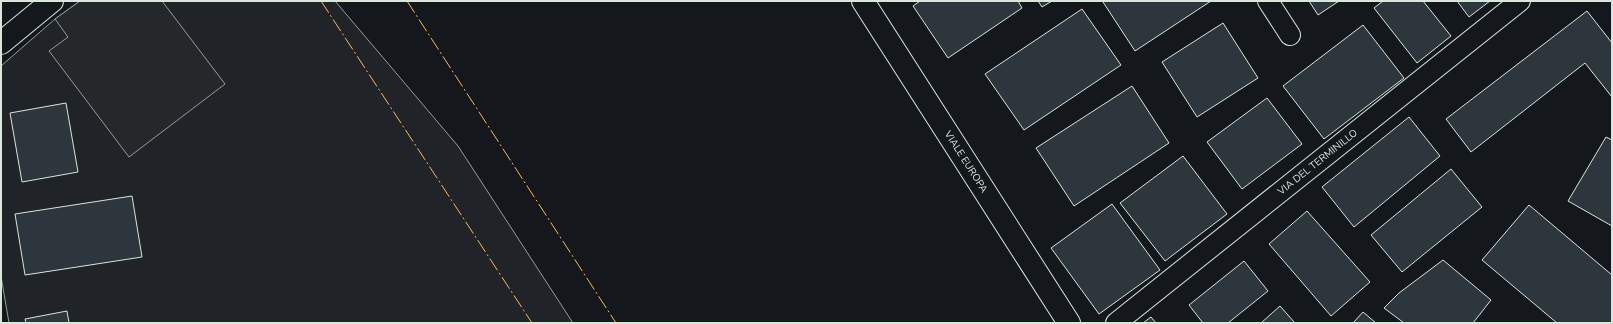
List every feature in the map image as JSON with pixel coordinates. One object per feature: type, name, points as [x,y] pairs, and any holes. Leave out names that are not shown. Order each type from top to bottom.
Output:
[{"type":"street","points":[[1,43],[52,1]]},
{"type":"street","name":"VIALE EUROPA","points":[[863,1],[1069,323]]},
{"type":"street","points":[[1268,1],[1290,35]]},
{"type":"street","name":"VIA DEL TERMINILLO","points":[[1116,323],[1520,1]]},
{"type":"shaded area","points":[[80,1],[335,1],[458,146],[573,323],[9,323],[1,276],[1,66],[55,19]]},
{"type":"shaded area","points":[[80,1],[162,1],[225,84],[129,157],[49,51],[68,37],[55,19]]},
{"type":"building","points":[[920,1],[1018,1],[1022,8],[948,58],[913,6]]},
{"type":"building","points":[[1038,1],[1052,1],[1042,7]]},
{"type":"building","points":[[1211,1],[1135,51],[1103,2]]},
{"type":"building","points":[[1309,1],[1339,1],[1318,15]]},
{"type":"building","points":[[1383,1],[1423,1],[1451,36],[1417,63],[1374,8]]},
{"type":"building","points":[[1457,1],[1490,1],[1469,17]]},
{"type":"building","points":[[1082,9],[1121,65],[1024,130],[985,74]]},
{"type":"building","points":[[1587,11],[1612,43],[1612,97],[1585,63],[1471,152],[1446,119]]},
{"type":"building","points":[[1223,23],[1258,78],[1197,117],[1162,62]]},
{"type":"building","points":[[1363,25],[1404,78],[1324,139],[1283,86]]},
{"type":"building","points":[[1132,86],[1169,143],[1074,206],[1036,148]]},
{"type":"building","points":[[1267,98],[1302,144],[1242,189],[1207,142]]},
{"type":"building","points":[[66,103],[78,172],[22,182],[10,113]]},
{"type":"building","points":[[1409,117],[1440,156],[1354,227],[1322,187]]},
{"type":"building","points":[[1606,137],[1612,140],[1612,226],[1568,201]]},
{"type":"building","points":[[1183,156],[1227,214],[1165,261],[1120,203]]},
{"type":"building","points":[[1451,169],[1482,207],[1402,272],[1371,235]]},
{"type":"building","points":[[132,196],[142,257],[25,275],[15,214]]},
{"type":"building","points":[[1112,204],[1160,270],[1099,314],[1051,248]]},
{"type":"building","points":[[1529,205],[1612,275],[1612,323],[1557,323],[1482,260]]},
{"type":"building","points":[[1307,211],[1370,282],[1331,316],[1269,244]]},
{"type":"building","points":[[1443,260],[1491,300],[1473,323],[1404,323],[1384,308],[1399,293]]},
{"type":"building","points":[[1244,261],[1268,291],[1228,323],[1203,323],[1189,305]]},
{"type":"building","points":[[1280,306],[1295,323],[1261,323]]},
{"type":"building","points":[[67,311],[69,323],[26,323],[25,319]]},
{"type":"building","points":[[1363,312],[1376,323],[1353,323]]},
{"type":"building","points":[[1151,317],[1156,323],[1143,323]]},
{"type":"power","points":[[321,1],[532,323]]},
{"type":"power","points":[[407,1],[616,323]]}]
